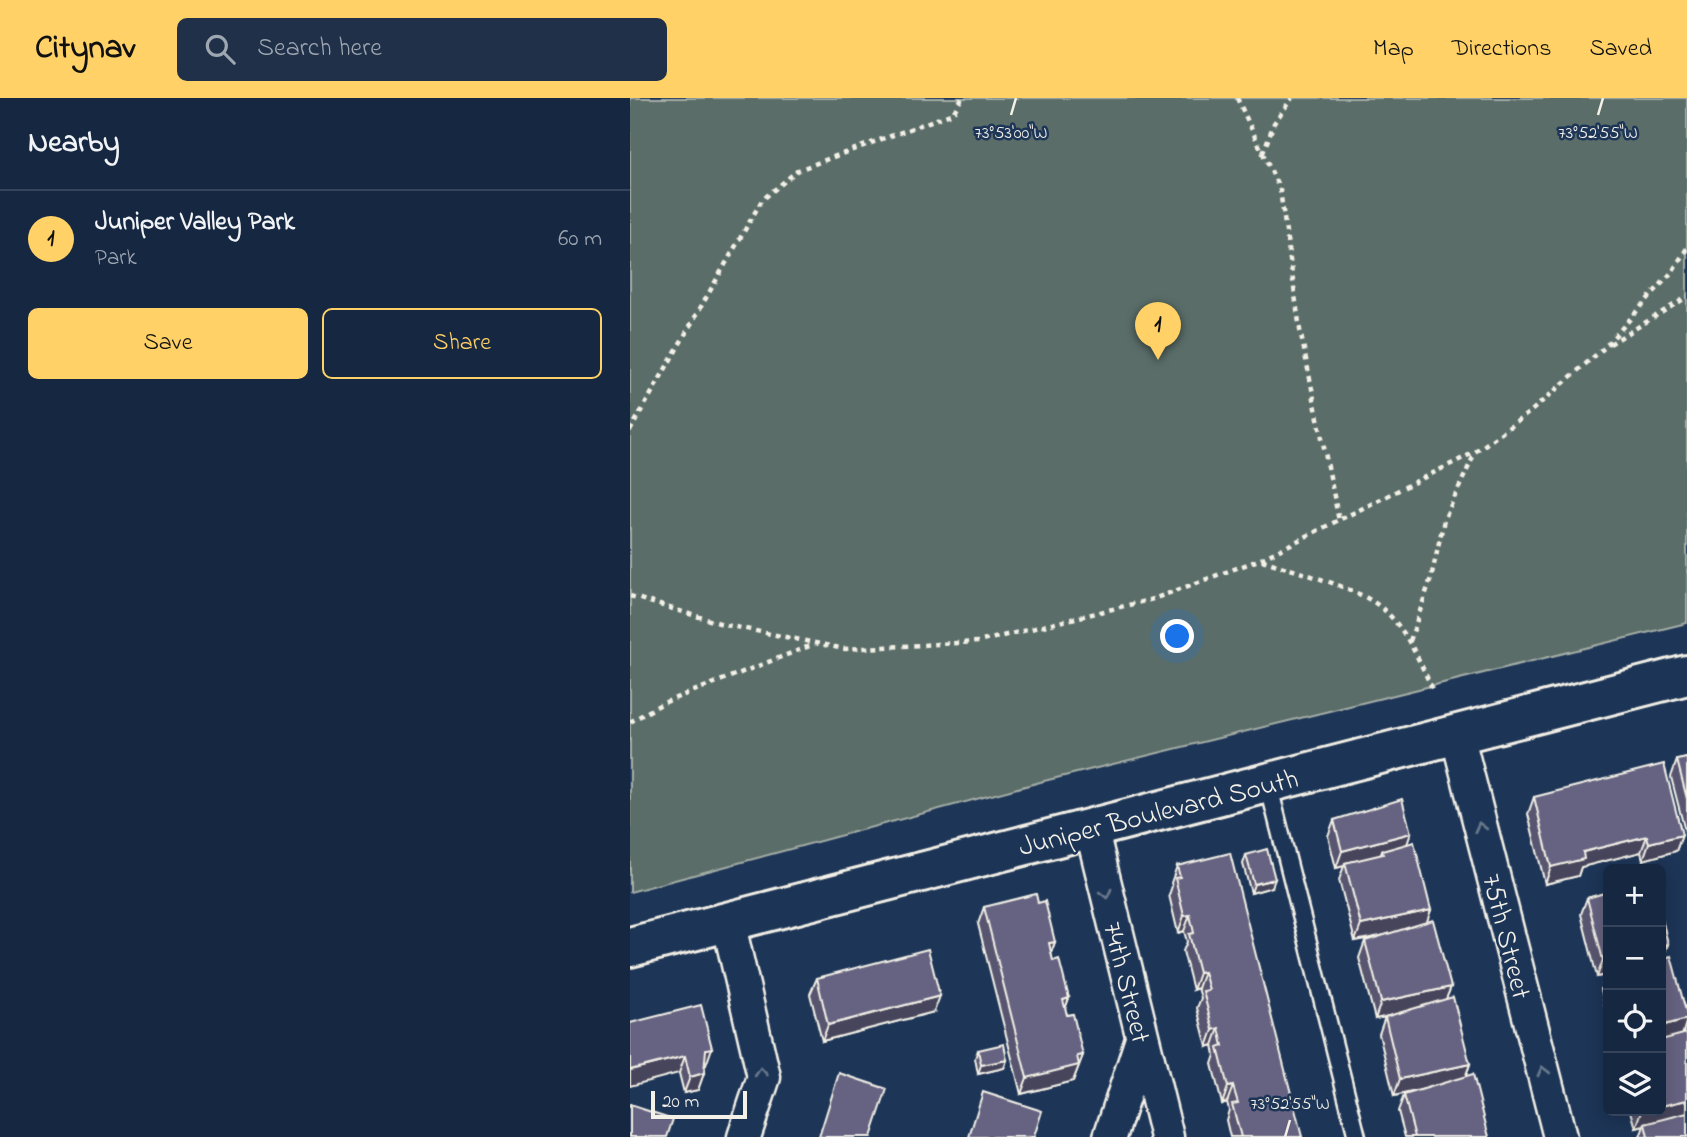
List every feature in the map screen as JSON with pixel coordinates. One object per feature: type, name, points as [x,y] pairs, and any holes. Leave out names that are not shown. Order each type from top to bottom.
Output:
[{"type":"street","name":"Juniper Boulevard South","points":[[630,947],[1687,675]]},
{"type":"street","name":"75th Street","points":[[1457,734],[1560,1137]]},
{"type":"street","name":"74th Street","points":[[1091,827],[1167,1137]]},
{"type":"street","points":[[727,921],[764,1077],[744,1137]]},
{"type":"street","points":[[1110,1137],[1142,1039]]},
{"type":"lane","points":[[1268,783],[1357,1137]]},
{"type":"path","points":[[630,431],[762,200],[798,170],[953,113],[962,98]]},
{"type":"path","points":[[1237,98],[1280,190],[1300,330],[1339,521]]},
{"type":"path","points":[[1263,153],[1274,123],[1292,98]]},
{"type":"path","points":[[630,596],[726,625],[813,645],[845,649],[978,642],[1153,599],[1261,559],[1475,452],[1530,412],[1604,348],[1672,272],[1687,247]]},
{"type":"path","points":[[1604,348],[1687,297]]},
{"type":"path","points":[[1410,641],[1432,578],[1444,520],[1475,452]]},
{"type":"path","points":[[1261,559],[1328,582],[1378,604],[1410,641],[1433,690]]},
{"type":"path","points":[[630,722],[663,703],[813,645]]},
{"type":"green space","points":[[630,98],[1687,98],[1687,623],[1044,781],[630,892]]},
{"type":"building","points":[[1687,758],[1687,799],[1677,760]]},
{"type":"building","points":[[1664,764],[1682,835],[1649,843],[1647,836],[1583,852],[1584,859],[1551,867],[1534,797]]},
{"type":"building","points":[[1402,799],[1411,833],[1342,851],[1334,820]]},
{"type":"building","points":[[1414,842],[1431,910],[1361,925],[1345,863],[1383,854],[1382,851]]},
{"type":"building","points":[[1267,849],[1275,879],[1254,884],[1246,855]]},
{"type":"building","points":[[1230,853],[1302,1137],[1241,1137],[1232,1104],[1238,1103],[1233,1086],[1228,1087],[1218,1048],[1223,1046],[1219,1028],[1213,1030],[1203,991],[1209,990],[1204,972],[1199,973],[1189,934],[1194,933],[1190,915],[1184,916],[1175,878],[1180,877],[1177,866]]},
{"type":"building","points":[[1603,893],[1603,960],[1587,898]]},
{"type":"building","points":[[1036,894],[1038,903],[1045,901],[1055,942],[1049,943],[1053,961],[1059,959],[1069,998],[1063,1000],[1067,1015],[1073,1014],[1083,1055],[1077,1056],[1079,1065],[1027,1078],[984,907]]},
{"type":"building","points":[[1433,920],[1451,987],[1381,1002],[1365,941]]},
{"type":"building","points":[[928,949],[940,996],[828,1025],[817,978]]},
{"type":"building","points":[[1671,956],[1687,1019],[1666,1025],[1666,990],[1666,958]]},
{"type":"building","points":[[1453,997],[1470,1064],[1400,1079],[1385,1017]]},
{"type":"building","points":[[701,1005],[712,1048],[706,1049],[704,1073],[690,1077],[685,1056],[630,1070],[630,1023]]},
{"type":"building","points":[[1687,1033],[1687,1100],[1666,1105],[1666,1053],[1666,1039]]},
{"type":"building","points":[[1004,1044],[1007,1060],[981,1065],[978,1050]]},
{"type":"building","points":[[839,1073],[887,1089],[871,1137],[819,1137]]},
{"type":"building","points":[[1473,1074],[1489,1137],[1415,1137],[1404,1095]]},
{"type":"building","points":[[983,1092],[1042,1111],[1034,1137],[969,1137]]},
{"type":"building","points":[[630,1105],[673,1119],[667,1137],[630,1137]]},
{"type":"building","points":[[1687,1113],[1687,1137],[1648,1137],[1645,1124]]},
{"type":"place","name":"Juniper Valley Park","points":[[1158,360]]}]
